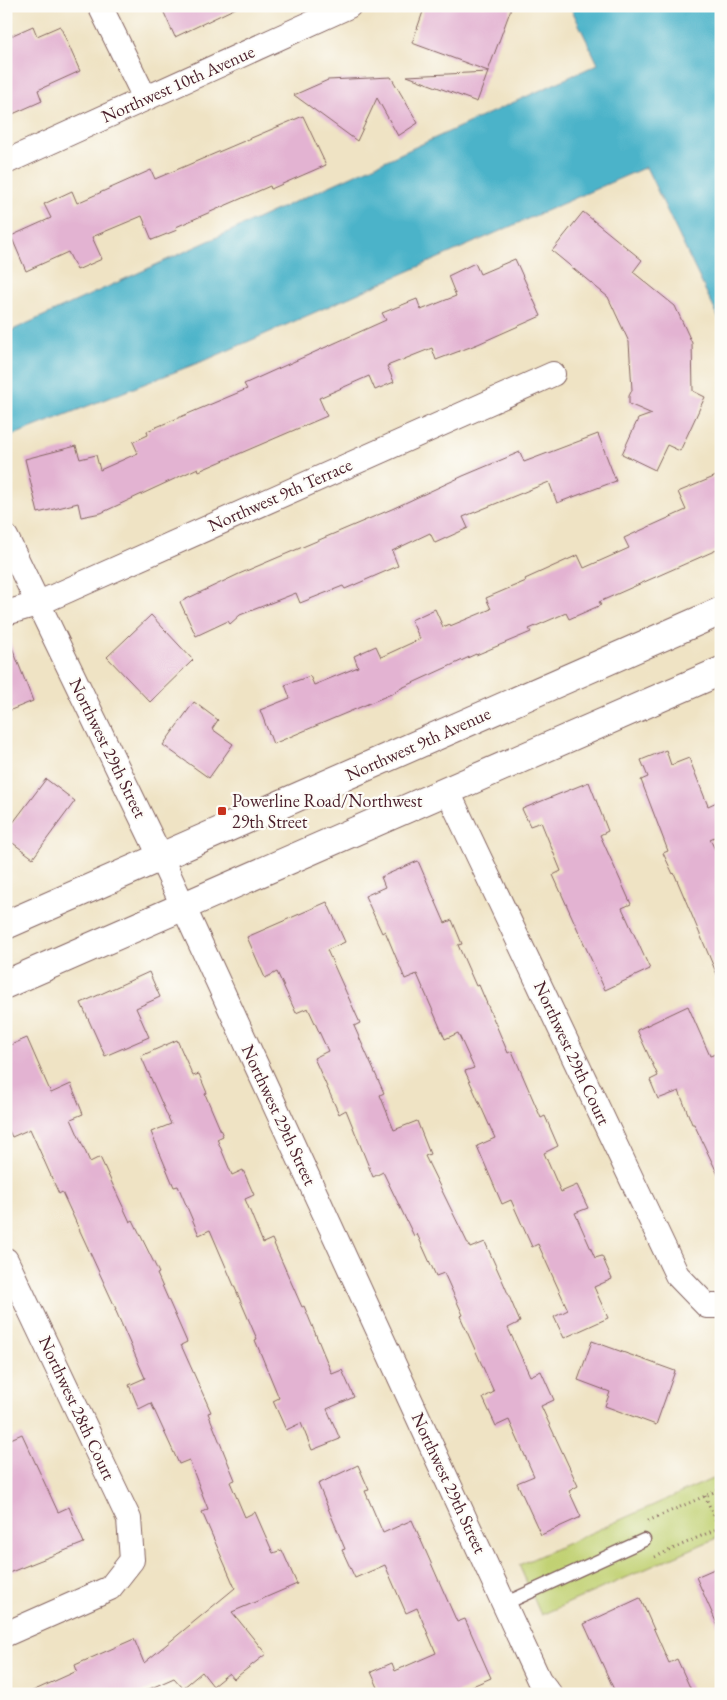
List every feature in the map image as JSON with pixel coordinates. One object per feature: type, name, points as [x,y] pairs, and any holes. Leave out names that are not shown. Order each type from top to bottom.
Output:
[{"type":"main road","name":"Northwest 9th Avenue","points":[[6,925],[721,611]]},
{"type":"main road","points":[[6,984],[721,671]]},
{"type":"street","points":[[100,6],[145,98]]},
{"type":"street","name":"Northwest 10th Avenue","points":[[6,162],[349,6]]},
{"type":"street","name":"Northwest 9th Terrace","points":[[6,613],[37,604],[553,374]]},
{"type":"street","name":"Northwest 29th Street","points":[[6,537],[161,858],[539,1680],[550,1694]]},
{"type":"street","name":"Northwest 29th Court","points":[[448,792],[677,1275],[714,1306]]},
{"type":"street","name":"Northwest 28th Court","points":[[6,1260],[129,1519],[132,1560],[110,1588],[6,1634]]},
{"type":"lane","points":[[504,1604],[644,1540]]},
{"type":"path","points":[[705,1496],[720,1528],[653,1558],[638,1526],[705,1496],[721,1489]]},
{"type":"green space","points":[[721,1475],[721,1536],[541,1615],[519,1565]]},
{"type":"water","points":[[570,6],[721,6],[721,323],[646,167],[213,357],[6,438],[6,333],[598,64]]},
{"type":"building","points":[[161,6],[240,6],[175,37]]},
{"type":"building","points":[[425,6],[512,6],[488,71],[412,43]]},
{"type":"building","points":[[33,26],[37,36],[60,26],[80,71],[38,90],[42,101],[6,117],[6,38]]},
{"type":"building","points":[[488,72],[477,102],[407,76]]},
{"type":"building","points":[[391,77],[418,123],[398,136],[377,98],[357,141],[294,95],[328,80]]},
{"type":"building","points":[[303,116],[326,165],[271,189],[270,186],[176,227],[177,230],[152,240],[142,216],[92,237],[102,259],[77,270],[68,252],[26,271],[11,236],[51,218],[44,204],[72,191],[77,203],[151,170],[155,179]]},
{"type":"building","points":[[583,212],[642,260],[633,272],[675,306],[692,343],[693,391],[705,397],[680,451],[667,445],[655,470],[622,454],[638,419],[652,414],[629,404],[629,396],[632,390],[629,342],[608,297],[552,251]]},
{"type":"building","points":[[515,259],[541,316],[436,360],[432,348],[387,366],[394,382],[375,390],[369,376],[319,398],[327,416],[199,471],[198,468],[101,513],[81,517],[78,503],[38,513],[25,459],[76,446],[80,459],[96,455],[100,470],[138,453],[133,442],[148,435],[147,431],[247,389],[244,384],[386,320],[382,313],[417,299],[421,310],[456,296],[448,276],[475,263],[480,274]]},
{"type":"building","points":[[598,434],[616,481],[557,503],[549,482],[463,517],[468,528],[435,543],[430,533],[392,551],[398,566],[345,589],[343,586],[300,603],[296,593],[240,615],[230,624],[228,621],[196,636],[180,602],[239,574],[520,452],[524,462]]},
{"type":"building","points":[[721,474],[721,548],[599,602],[601,605],[569,619],[566,613],[529,629],[531,632],[476,654],[396,692],[273,744],[260,710],[290,698],[285,685],[310,676],[314,685],[358,667],[354,656],[376,646],[381,657],[420,639],[411,620],[435,609],[443,627],[450,624],[450,626],[491,609],[486,598],[526,581],[525,579],[578,555],[584,568],[629,548],[624,538],[686,510],[678,492]]},
{"type":"building","points":[[151,615],[193,660],[150,702],[107,657]]},
{"type":"building","points":[[6,637],[8,637],[33,701],[6,712]]},
{"type":"building","points":[[194,702],[218,720],[212,729],[233,744],[209,778],[163,745]]},
{"type":"building","points":[[666,750],[671,765],[689,758],[708,806],[721,800],[721,834],[710,839],[721,862],[721,984],[674,873],[663,853],[668,851],[641,780],[648,777],[641,760]]},
{"type":"building","points":[[46,779],[75,801],[33,858],[6,838],[6,832]]},
{"type":"building","points":[[589,782],[608,831],[600,835],[631,904],[622,908],[650,969],[605,990],[553,875],[561,871],[541,822],[530,826],[522,809]]},
{"type":"building","points":[[418,861],[445,923],[452,920],[462,944],[458,945],[476,986],[479,985],[508,1053],[512,1051],[541,1118],[545,1116],[558,1146],[544,1153],[561,1192],[577,1185],[588,1208],[575,1213],[595,1258],[602,1256],[612,1279],[594,1287],[608,1318],[564,1338],[554,1317],[568,1310],[538,1244],[532,1247],[511,1200],[502,1204],[477,1146],[495,1138],[465,1071],[474,1068],[458,1033],[445,1039],[417,974],[405,979],[385,931],[382,933],[365,896],[385,887],[381,877]]},
{"type":"building","points":[[327,902],[345,942],[327,950],[360,1023],[354,1026],[384,1093],[380,1095],[394,1130],[417,1121],[430,1154],[425,1156],[470,1248],[485,1242],[503,1282],[520,1322],[508,1328],[530,1376],[541,1371],[554,1400],[541,1406],[578,1486],[569,1491],[581,1517],[541,1535],[517,1483],[534,1476],[509,1420],[496,1426],[483,1398],[494,1392],[460,1316],[463,1315],[444,1273],[436,1276],[417,1234],[414,1236],[383,1172],[373,1177],[346,1110],[339,1114],[314,1058],[328,1051],[308,1008],[296,1013],[277,972],[265,978],[247,937]]},
{"type":"building","points":[[149,972],[160,997],[136,1008],[149,1037],[105,1056],[81,1003]]},
{"type":"building","points":[[688,1006],[710,1056],[721,1052],[721,1181],[694,1124],[692,1124],[679,1091],[658,1099],[650,1080],[658,1076],[637,1030]]},
{"type":"building","points":[[27,1038],[51,1093],[71,1084],[83,1114],[71,1119],[90,1162],[100,1157],[130,1222],[133,1220],[159,1273],[157,1274],[187,1342],[181,1345],[211,1412],[208,1413],[235,1480],[230,1482],[245,1517],[255,1512],[273,1553],[282,1550],[297,1584],[232,1612],[266,1654],[234,1679],[229,1673],[213,1686],[202,1672],[183,1688],[174,1678],[138,1694],[26,1694],[77,1671],[75,1665],[134,1639],[144,1663],[235,1588],[202,1512],[208,1509],[189,1460],[179,1464],[151,1403],[139,1409],[129,1385],[145,1378],[116,1309],[62,1192],[59,1194],[30,1129],[12,1137],[6,1125],[6,1047]]},
{"type":"building","points":[[177,1040],[193,1076],[199,1074],[207,1093],[205,1094],[223,1136],[217,1139],[232,1175],[243,1170],[254,1195],[245,1199],[263,1243],[272,1239],[302,1307],[304,1306],[332,1374],[342,1370],[354,1397],[327,1409],[340,1439],[312,1450],[301,1423],[286,1430],[273,1401],[279,1398],[255,1340],[257,1339],[210,1230],[199,1235],[178,1186],[174,1187],[151,1132],[171,1124],[141,1056]]},
{"type":"building","points":[[592,1341],[675,1371],[656,1425],[605,1406],[610,1392],[578,1380]]},
{"type":"building","points":[[22,1434],[58,1512],[69,1507],[84,1543],[6,1574],[6,1441]]},
{"type":"building","points":[[358,1465],[369,1490],[365,1491],[383,1533],[412,1520],[457,1622],[465,1619],[491,1678],[454,1694],[381,1694],[371,1672],[392,1663],[395,1671],[436,1653],[417,1608],[406,1613],[385,1565],[355,1578],[342,1550],[345,1549],[318,1484]]},
{"type":"building","points":[[721,1566],[721,1633],[696,1577]]},
{"type":"building","points":[[640,1598],[669,1663],[677,1659],[693,1694],[616,1694],[584,1624]]},
{"type":"place","name":"Powerline Road/Northwest 29th Street","points":[[222,811]]}]
